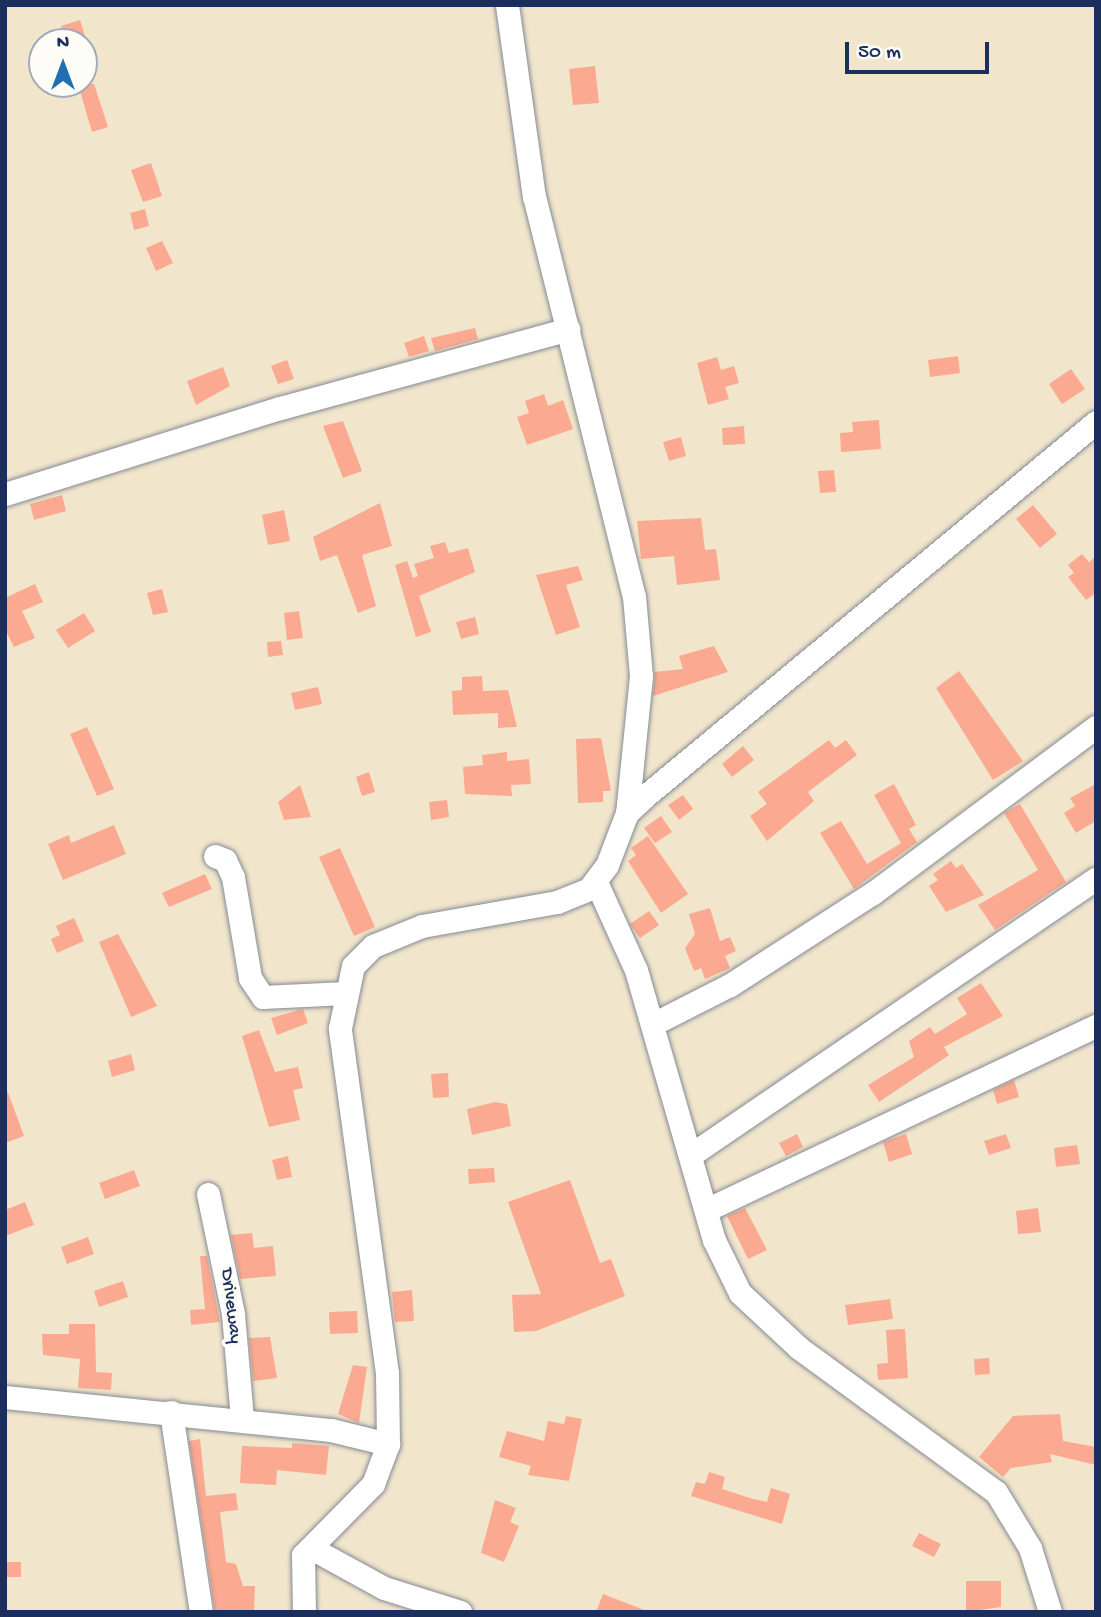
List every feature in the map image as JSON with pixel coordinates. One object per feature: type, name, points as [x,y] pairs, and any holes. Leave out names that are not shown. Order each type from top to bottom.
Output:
[{"type":"street","points":[[304,1612],[300,1566],[311,1548],[373,1484],[388,1444],[384,1349],[347,1107],[340,1028],[345,993],[362,953],[387,939],[458,916],[570,899],[596,882],[627,813],[641,676],[635,596],[534,196],[507,5]]},
{"type":"street","points":[[5,494],[280,408],[568,329]]},
{"type":"street","points":[[627,813],[1096,422]]},
{"type":"street","points":[[653,1024],[730,985],[873,894],[1096,727]]},
{"type":"street","points":[[215,856],[225,860],[233,877],[250,978],[262,997],[345,993]]},
{"type":"street","points":[[692,1154],[1096,878]]},
{"type":"street","points":[[596,882],[653,1024],[725,1270],[764,1320],[996,1492],[1030,1548],[1050,1612]]},
{"type":"street","points":[[706,1210],[1096,1026]]},
{"type":"street","name":"Driveway","points":[[208,1195],[233,1314],[242,1419]]},
{"type":"street","points":[[5,1397],[242,1419],[388,1444]]},
{"type":"street","points":[[171,1412],[201,1612]]},
{"type":"street","points":[[311,1548],[384,1588],[460,1612]]},
{"type":"building","points":[[80,20],[83,28],[62,28]]},
{"type":"building","points":[[595,66],[599,103],[573,105],[569,69]]},
{"type":"building","points":[[98,96],[108,127],[92,132],[82,98]]},
{"type":"building","points":[[151,163],[162,196],[143,202],[131,170]]},
{"type":"building","points":[[145,209],[149,226],[134,230],[130,213]]},
{"type":"building","points":[[162,241],[173,263],[156,271],[146,248]]},
{"type":"building","points":[[475,328],[478,339],[435,351],[431,338]]},
{"type":"building","points":[[424,336],[429,351],[409,357],[404,343]]},
{"type":"building","points":[[958,356],[960,373],[930,377],[928,360]]},
{"type":"building","points":[[717,357],[721,370],[734,366],[739,383],[725,387],[729,399],[708,405],[697,363]]},
{"type":"building","points":[[287,360],[294,379],[278,384],[271,366]]},
{"type":"building","points":[[223,367],[230,386],[196,405],[187,381]]},
{"type":"building","points":[[1071,369],[1085,389],[1062,404],[1049,384]]},
{"type":"building","points":[[544,394],[548,406],[563,400],[573,429],[527,445],[517,417],[529,413],[525,401]]},
{"type":"building","points":[[879,420],[881,449],[841,452],[840,433],[853,432],[852,422]]},
{"type":"building","points":[[343,421],[362,471],[343,478],[323,426]]},
{"type":"building","points":[[744,426],[745,444],[723,445],[722,428]]},
{"type":"building","points":[[681,437],[686,456],[669,461],[663,442]]},
{"type":"building","points":[[834,470],[836,492],[820,493],[818,471]]},
{"type":"building","points":[[62,495],[66,511],[34,520],[30,504]]},
{"type":"building","points":[[380,503],[392,546],[362,555],[376,606],[358,613],[337,555],[320,561],[313,537]]},
{"type":"building","points":[[1033,505],[1057,534],[1040,548],[1016,519]]},
{"type":"building","points":[[284,510],[290,541],[268,545],[262,515]]},
{"type":"building","points":[[701,518],[705,550],[716,549],[720,580],[677,585],[674,556],[641,559],[637,521]]},
{"type":"building","points":[[445,542],[449,553],[468,548],[475,572],[419,596],[431,632],[416,637],[395,565],[407,561],[413,578],[418,576],[414,564],[434,558],[430,546]]},
{"type":"building","points":[[1082,554],[1089,562],[1096,556],[1096,593],[1086,600],[1068,577],[1074,573],[1068,565]]},
{"type":"building","points":[[578,566],[583,580],[566,585],[580,627],[556,635],[536,575]]},
{"type":"building","points":[[35,584],[43,602],[22,611],[35,638],[14,647],[5,629],[5,598]]},
{"type":"building","points":[[162,589],[168,612],[153,615],[147,593]]},
{"type":"building","points":[[299,611],[303,638],[287,640],[284,613]]},
{"type":"building","points":[[84,613],[95,631],[68,648],[56,630]]},
{"type":"building","points":[[475,617],[479,634],[461,639],[456,622]]},
{"type":"building","points":[[281,641],[283,655],[268,657],[267,642]]},
{"type":"building","points":[[714,646],[728,672],[653,696],[655,672],[683,669],[679,656]]},
{"type":"building","points":[[959,671],[1023,761],[993,780],[936,688]]},
{"type":"building","points":[[482,676],[483,691],[508,690],[517,727],[498,728],[498,713],[453,715],[452,691],[462,690],[462,677]]},
{"type":"building","points":[[318,687],[322,704],[295,710],[291,693]]},
{"type":"building","points":[[87,727],[114,789],[97,796],[70,734]]},
{"type":"building","points":[[601,738],[611,791],[603,791],[603,802],[578,803],[576,739]]},
{"type":"building","points":[[829,740],[835,748],[846,740],[857,755],[808,792],[814,801],[767,841],[750,816],[767,804],[758,792]]},
{"type":"building","points":[[743,746],[754,760],[732,777],[722,764]]},
{"type":"building","points":[[507,752],[507,761],[529,759],[531,784],[511,785],[512,796],[465,794],[463,767],[483,765],[482,755]]},
{"type":"building","points":[[369,772],[375,792],[362,796],[356,777]]},
{"type":"building","points":[[894,784],[916,825],[909,829],[917,842],[854,889],[820,833],[841,821],[867,864],[901,843],[874,795]]},
{"type":"building","points":[[1096,784],[1096,821],[1076,833],[1064,813],[1075,806],[1070,798]]},
{"type":"building","points":[[300,785],[311,817],[284,820],[278,802]]},
{"type":"building","points":[[683,795],[693,809],[679,820],[668,805]]},
{"type":"building","points":[[447,800],[449,817],[431,820],[429,802]]},
{"type":"building","points":[[1020,804],[1066,882],[995,930],[978,905],[1038,870],[1004,813]]},
{"type":"building","points":[[661,816],[672,832],[655,843],[644,828]]},
{"type":"building","points":[[114,825],[126,854],[63,880],[48,844],[69,835],[71,843]]},
{"type":"building","points":[[648,836],[688,894],[661,913],[628,861],[636,855],[631,848]]},
{"type":"building","points":[[340,848],[375,927],[354,936],[319,857]]},
{"type":"building","points":[[951,861],[956,868],[962,864],[984,895],[946,912],[929,886],[938,880],[933,874]]},
{"type":"building","points":[[205,874],[212,889],[169,907],[162,893]]},
{"type":"building","points":[[710,908],[720,941],[730,937],[736,951],[725,956],[730,968],[705,979],[701,968],[694,971],[685,948],[695,934],[689,914]]},
{"type":"building","points":[[649,911],[659,925],[640,938],[630,924]]},
{"type":"building","points":[[74,918],[84,941],[57,953],[51,939],[60,935],[56,926]]},
{"type":"building","points":[[118,934],[157,1006],[131,1017],[99,942]]},
{"type":"building","points":[[981,983],[1003,1016],[944,1047],[949,1055],[879,1102],[868,1085],[914,1057],[909,1041],[930,1027],[935,1034],[967,1014],[957,998]]},
{"type":"building","points":[[303,1009],[308,1023],[277,1035],[271,1018]]},
{"type":"building","points":[[259,1030],[275,1072],[298,1067],[303,1088],[293,1090],[300,1120],[269,1127],[242,1036]]},
{"type":"building","points":[[131,1054],[135,1070],[112,1077],[108,1061]]},
{"type":"building","points":[[448,1073],[449,1097],[433,1098],[431,1074]]},
{"type":"building","points":[[1014,1080],[1019,1097],[997,1104],[993,1090]]},
{"type":"building","points":[[7,1090],[24,1136],[5,1143],[5,1091]]},
{"type":"building","points":[[495,1102],[507,1104],[511,1126],[472,1135],[467,1109]]},
{"type":"building","points":[[797,1134],[803,1147],[786,1156],[779,1143]]},
{"type":"building","points":[[906,1134],[912,1154],[889,1162],[883,1142]]},
{"type":"building","points":[[1006,1134],[1011,1148],[989,1155],[984,1141]]},
{"type":"building","points":[[1077,1145],[1080,1164],[1056,1167],[1054,1148]]},
{"type":"building","points":[[288,1156],[292,1177],[277,1180],[272,1160]]},
{"type":"building","points":[[494,1168],[495,1182],[469,1184],[468,1169]]},
{"type":"building","points":[[134,1170],[140,1186],[105,1199],[99,1183]]},
{"type":"building","points":[[570,1180],[600,1263],[611,1259],[625,1296],[536,1331],[514,1332],[512,1295],[541,1294],[508,1202]]},
{"type":"building","points":[[25,1202],[34,1225],[5,1236],[5,1210]]},
{"type":"building","points":[[745,1208],[767,1250],[748,1259],[727,1216]]},
{"type":"building","points":[[1038,1208],[1041,1232],[1018,1234],[1016,1211]]},
{"type":"building","points":[[252,1233],[254,1248],[273,1246],[276,1276],[240,1279],[231,1235]]},
{"type":"building","points":[[88,1237],[94,1254],[67,1264],[61,1247]]},
{"type":"building","points":[[200,1256],[207,1256],[220,1322],[191,1325],[190,1310],[205,1309]]},
{"type":"building","points":[[123,1281],[128,1297],[99,1307],[94,1291]]},
{"type":"building","points":[[412,1290],[414,1321],[395,1322],[392,1292]]},
{"type":"building","points":[[890,1299],[893,1319],[848,1325],[845,1305]]},
{"type":"building","points":[[357,1311],[358,1333],[330,1334],[329,1312]]},
{"type":"building","points":[[69,1324],[95,1324],[96,1372],[112,1373],[111,1390],[78,1388],[80,1359],[43,1355],[42,1334],[69,1334]]},
{"type":"building","points":[[905,1329],[908,1378],[878,1380],[877,1364],[888,1363],[886,1330]]},
{"type":"building","points":[[270,1337],[277,1378],[253,1381],[249,1338]]},
{"type":"building","points":[[989,1358],[990,1374],[975,1375],[974,1359]]},
{"type":"building","points":[[353,1365],[367,1367],[359,1423],[338,1414]]},
{"type":"building","points":[[1060,1414],[1063,1441],[1096,1447],[1096,1465],[1050,1454],[1052,1462],[1011,1468],[1003,1477],[979,1457],[1013,1416]]},
{"type":"building","points":[[566,1416],[582,1419],[569,1481],[528,1475],[531,1466],[499,1457],[507,1431],[544,1441],[548,1421],[564,1424]]},
{"type":"building","points":[[200,1439],[206,1496],[236,1493],[238,1510],[220,1512],[226,1562],[236,1564],[243,1586],[255,1586],[254,1612],[215,1612],[189,1441]]},
{"type":"building","points":[[292,1443],[329,1446],[326,1475],[277,1470],[276,1485],[240,1483],[242,1446],[292,1448]]},
{"type":"building","points":[[709,1472],[725,1477],[722,1489],[753,1499],[767,1502],[771,1488],[790,1494],[782,1524],[691,1496],[696,1482],[705,1484]]},
{"type":"building","points":[[495,1500],[516,1508],[510,1522],[519,1526],[504,1562],[481,1553]]},
{"type":"building","points":[[919,1533],[941,1544],[934,1557],[912,1546]]},
{"type":"building","points":[[5,1562],[21,1562],[21,1577],[5,1577]]},
{"type":"building","points":[[966,1581],[1001,1581],[1001,1607],[966,1612]]},
{"type":"building","points":[[603,1594],[647,1611],[596,1612]]}]
